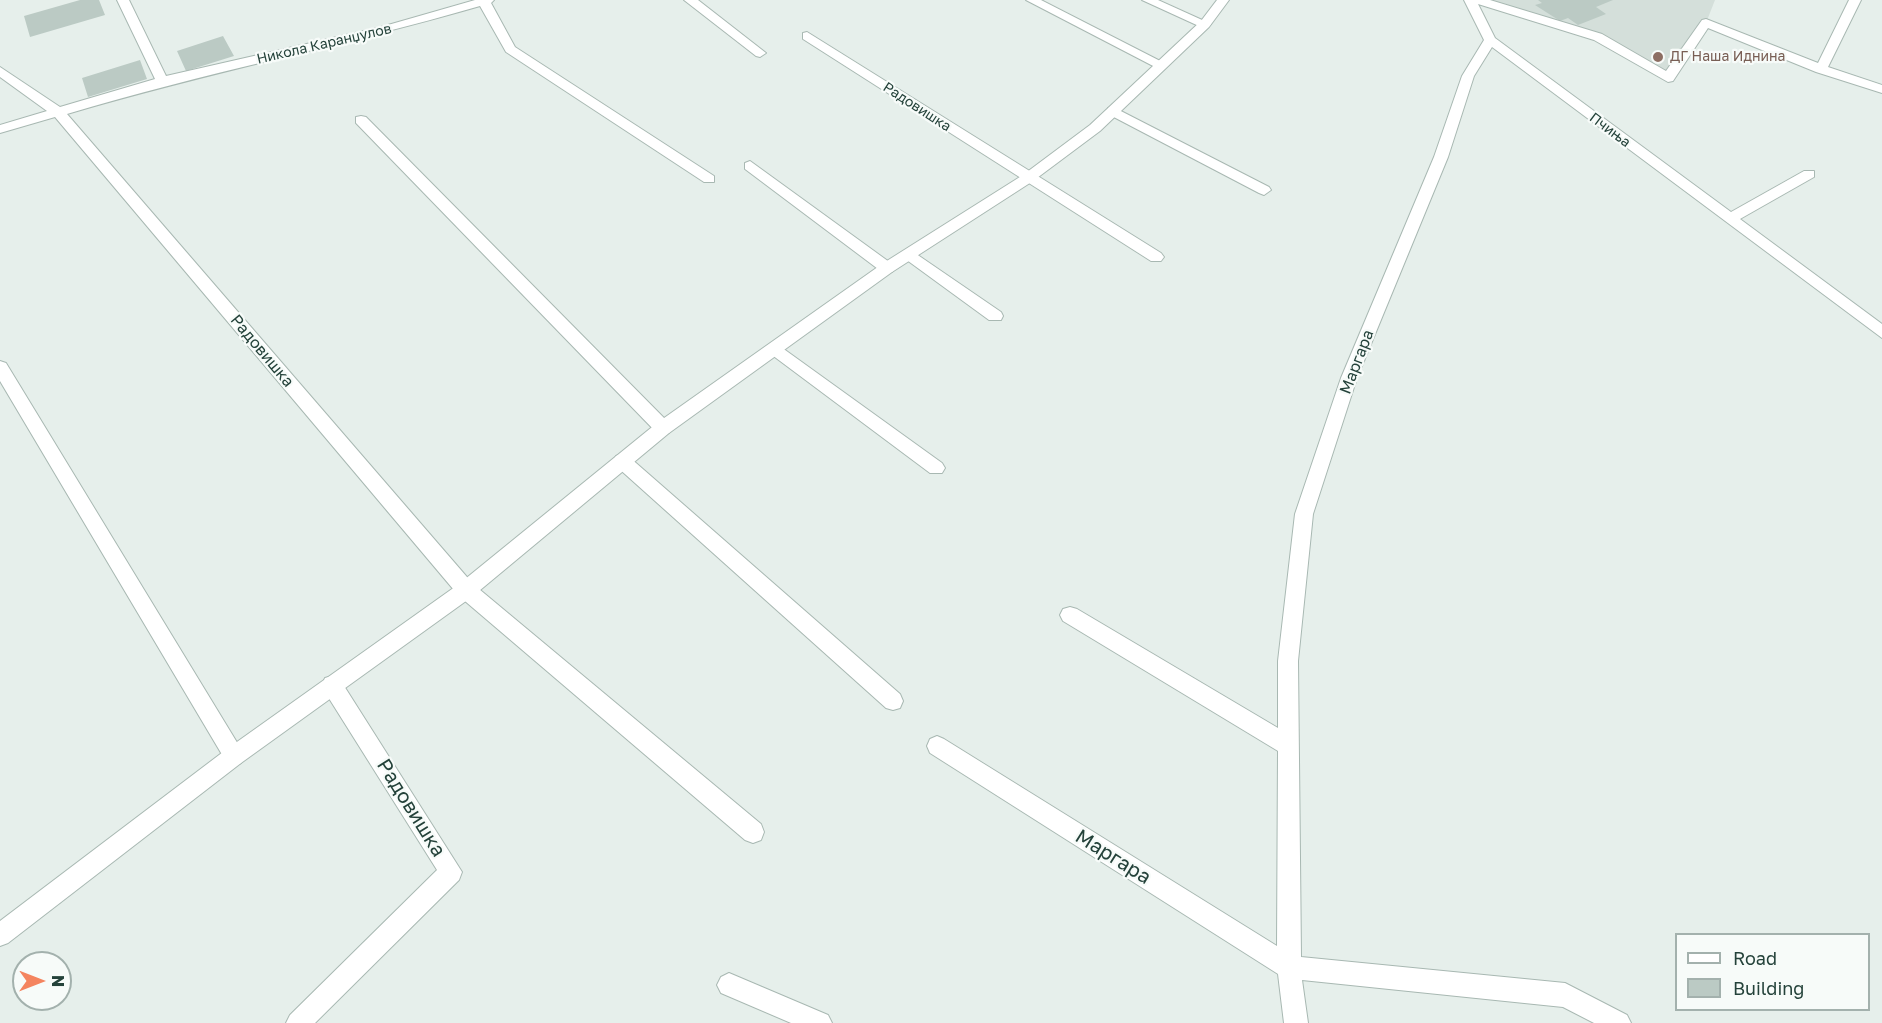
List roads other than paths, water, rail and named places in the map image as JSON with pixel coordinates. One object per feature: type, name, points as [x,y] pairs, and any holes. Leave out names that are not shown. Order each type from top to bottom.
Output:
[{"type":"street","points":[[123,0],[162,81]]},
{"type":"street","name":"Никола Каранџулов","points":[[0,129],[162,81],[384,30],[485,0],[510,49],[709,179]]},
{"type":"street","points":[[690,0],[760,53]]},
{"type":"street","points":[[1032,0],[1162,65]]},
{"type":"street","points":[[1148,0],[1205,24]]},
{"type":"street","points":[[0,935],[234,756],[466,590],[663,428],[887,268],[1028,178],[1095,128],[1205,24],[1223,0]]},
{"type":"street","points":[[1470,0],[1490,40]]},
{"type":"street","points":[[1477,0],[1598,37],[1668,78],[1706,23],[1821,69],[1882,89]]},
{"type":"street","points":[[1821,69],[1854,0]]},
{"type":"street","name":"Радовишка","points":[[807,36],[1156,257]]},
{"type":"street","name":"Пчиња","points":[[1490,40],[1882,332]]},
{"type":"street","name":"Маргара","points":[[1296,1023],[1289,967],[1288,661],[1304,514],[1349,378],[1441,157],[1467,76],[1490,40]]},
{"type":"street","name":"Радовишка","points":[[0,71],[58,112],[466,590],[753,832]]},
{"type":"street","points":[[1113,111],[1264,190]]},
{"type":"street","points":[[361,120],[663,428]]},
{"type":"street","points":[[750,166],[887,268]]},
{"type":"street","points":[[1730,219],[1809,174]]},
{"type":"street","points":[[909,254],[995,316]]},
{"type":"street","points":[[774,348],[936,468]]},
{"type":"street","points":[[0,367],[234,756]]},
{"type":"street","points":[[622,461],[893,701]]},
{"type":"street","points":[[1070,615],[1289,746]]},
{"type":"street","name":"Радовишка","points":[[298,1023],[451,872],[332,685]]},
{"type":"street","name":"Маргара","points":[[937,746],[1289,967],[1565,995],[1619,1023]]},
{"type":"street","points":[[729,985],[820,1023]]},
{"type":"place","name":"ДГ Наша Иднина","points":[[1658,57]]}]
